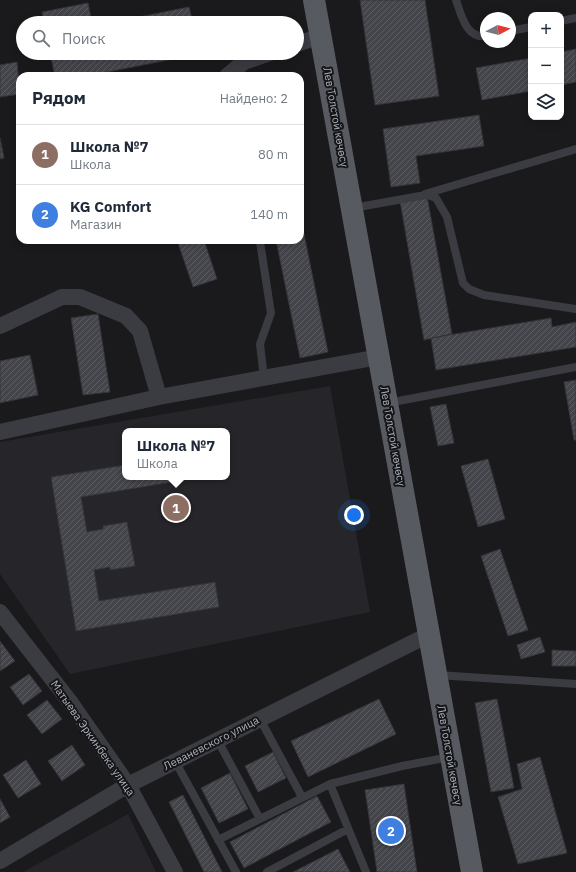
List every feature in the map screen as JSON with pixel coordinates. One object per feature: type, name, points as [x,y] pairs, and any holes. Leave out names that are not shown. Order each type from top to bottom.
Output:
[{"type":"main road","name":"Лев Толстой көчөсү","points":[[314,0],[435,675],[472,872]]},
{"type":"street","points":[[304,42],[321,36]]},
{"type":"street","points":[[232,72],[244,62],[250,60]]},
{"type":"street","points":[[0,326],[62,296],[80,297],[126,316],[140,331],[160,397]]},
{"type":"street","points":[[0,432],[160,397],[379,357]]},
{"type":"street","name":"Матыева Эркинбека улица","points":[[0,614],[71,703],[128,785],[175,872]]},
{"type":"street","name":"Леваневского улица","points":[[0,861],[128,785],[217,739],[428,635]]},
{"type":"lane","points":[[456,0],[469,30],[474,34],[480,35]]},
{"type":"lane","points":[[564,20],[576,18]]},
{"type":"lane","points":[[516,30],[528,28]]},
{"type":"lane","points":[[420,196],[576,149]]},
{"type":"lane","points":[[352,208],[428,195],[436,198],[447,217],[463,283],[469,290],[484,295],[576,310]]},
{"type":"lane","points":[[260,244],[270,313],[268,325],[260,344],[264,378]]},
{"type":"lane","points":[[387,403],[576,367]]},
{"type":"lane","points":[[435,675],[576,684]]},
{"type":"lane","points":[[260,719],[302,797]]},
{"type":"lane","points":[[217,739],[260,819]]},
{"type":"lane","points":[[218,840],[330,784],[402,766],[450,757]]},
{"type":"lane","points":[[175,761],[236,872]]},
{"type":"lane","points":[[330,784],[366,872]]},
{"type":"lane","points":[[267,872],[348,829]]},
{"type":"shaded area","points":[[330,386],[370,612],[70,674],[0,574],[0,442]]},
{"type":"shaded area","points":[[128,814],[156,872],[23,872]]},
{"type":"building","points":[[360,0],[425,0],[439,96],[375,105]]},
{"type":"building","points":[[88,3],[91,16],[43,16],[42,12]]},
{"type":"building","points":[[189,7],[191,16],[144,16]]},
{"type":"building","points":[[576,49],[576,82],[564,84],[564,84],[564,51]]},
{"type":"building","points":[[528,59],[528,92],[482,100],[476,68]]},
{"type":"building","points":[[52,60],[168,60],[107,72],[54,72]]},
{"type":"building","points":[[17,62],[18,72],[16,72],[16,95],[0,97],[0,65]]},
{"type":"building","points":[[479,115],[484,146],[416,156],[420,183],[391,187],[383,129]]},
{"type":"building","points":[[0,138],[4,158],[0,159]]},
{"type":"building","points":[[427,196],[452,334],[424,340],[400,201]]},
{"type":"building","points":[[304,234],[328,352],[300,358],[277,244],[304,244]]},
{"type":"building","points":[[178,244],[205,244],[217,279],[193,287]]},
{"type":"building","points":[[98,314],[110,392],[83,395],[71,318]]},
{"type":"building","points":[[551,318],[552,327],[576,322],[576,347],[436,370],[431,338]]},
{"type":"building","points":[[30,355],[38,395],[0,403],[0,361]]},
{"type":"building","points":[[576,380],[576,440],[574,440],[564,382]]},
{"type":"building","points":[[446,404],[454,443],[438,446],[430,407]]},
{"type":"building","points":[[488,459],[505,519],[478,527],[461,466]]},
{"type":"building","points":[[122,465],[122,480],[185,480],[81,497],[87,532],[103,529],[103,526],[127,522],[135,566],[110,570],[110,567],[94,570],[99,601],[215,582],[219,607],[76,631],[51,477]]},
{"type":"building","points":[[500,549],[528,630],[508,636],[481,556]]},
{"type":"building","points":[[540,637],[545,652],[521,659],[517,645]]},
{"type":"building","points":[[0,641],[15,661],[0,671]]},
{"type":"building","points":[[552,650],[576,651],[576,666],[552,666]]},
{"type":"building","points":[[29,674],[42,691],[23,705],[10,687]]},
{"type":"building","points":[[379,699],[396,734],[308,777],[291,741]]},
{"type":"building","points":[[497,699],[514,788],[491,792],[475,703]]},
{"type":"building","points":[[47,700],[62,719],[42,734],[27,715]]},
{"type":"building","points":[[72,745],[85,765],[62,781],[48,761]]},
{"type":"building","points":[[273,752],[286,778],[258,792],[245,766]]},
{"type":"building","points":[[540,757],[567,853],[518,864],[498,797],[522,789],[517,764]]},
{"type":"building","points":[[26,760],[41,784],[18,798],[3,775]]},
{"type":"building","points":[[230,773],[248,809],[219,823],[201,788]]},
{"type":"building","points":[[404,784],[417,872],[377,872],[365,790]]},
{"type":"building","points":[[183,795],[222,872],[204,872],[169,802]]},
{"type":"building","points":[[317,796],[331,822],[244,868],[230,842]]},
{"type":"building","points":[[0,799],[10,817],[0,823]]},
{"type":"building","points":[[338,849],[350,872],[293,872]]},
{"type":"place","name":"Школа №7","points":[[176,508]]},
{"type":"place","name":"KG Comfort","points":[[391,831]]}]
